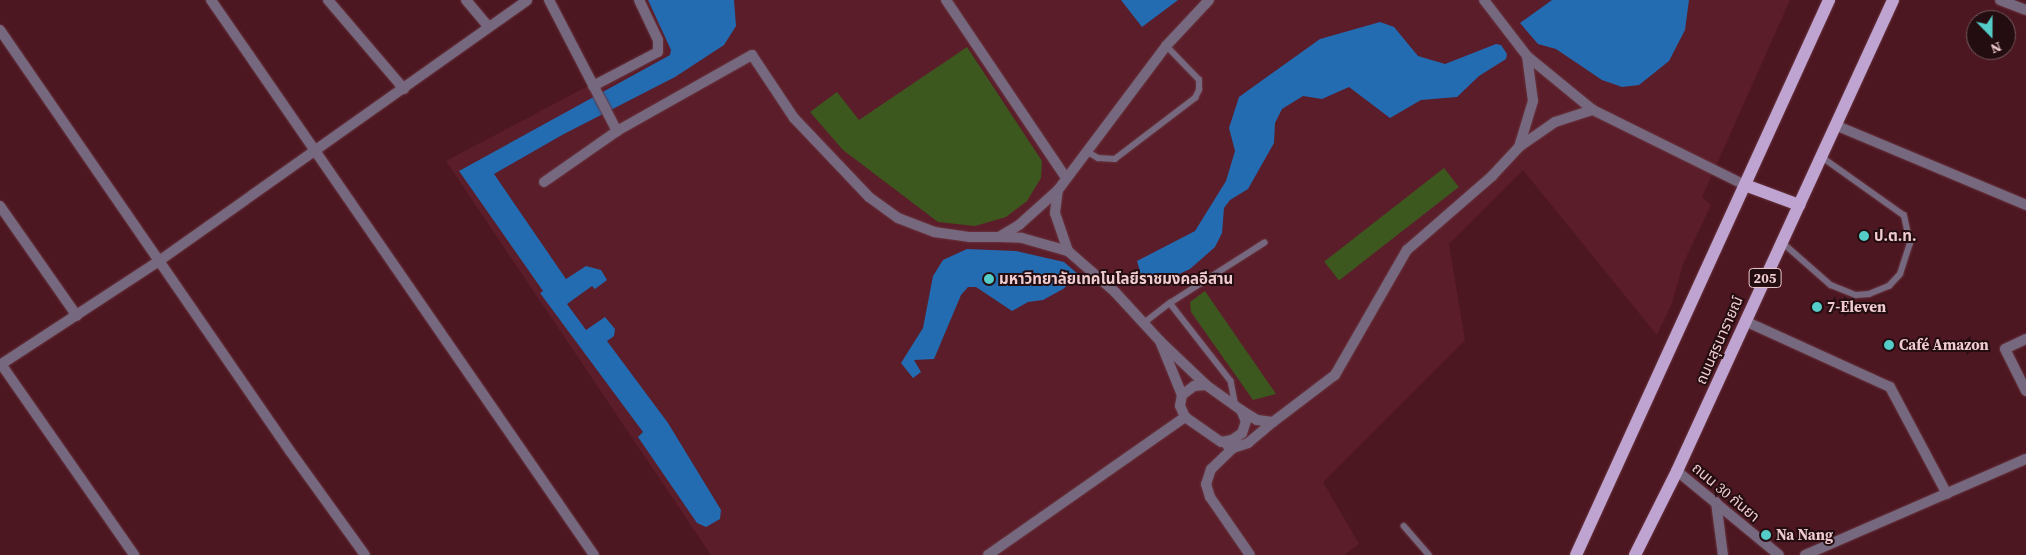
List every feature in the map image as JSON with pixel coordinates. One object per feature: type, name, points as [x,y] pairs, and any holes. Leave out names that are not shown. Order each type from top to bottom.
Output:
[{"type":"main road","points":[[1576,555],[1829,0]]},
{"type":"main road","name":"ถนนสุรนารายณ์","points":[[1635,555],[1678,471],[1892,0]]},
{"type":"main road","points":[[1745,185],[1799,205]]},
{"type":"street","points":[[211,0],[594,555]]},
{"type":"street","points":[[328,0],[404,89]]},
{"type":"street","points":[[466,0],[489,27]]},
{"type":"street","points":[[134,555],[0,365],[159,261],[315,153],[527,0]]},
{"type":"street","points":[[549,0],[617,131]]},
{"type":"street","points":[[593,87],[658,52],[658,40],[639,0]]},
{"type":"street","points":[[946,0],[1066,178]]},
{"type":"street","points":[[999,237],[1019,225],[1058,190],[1086,150],[1166,46],[1210,0]]},
{"type":"street","points":[[1484,0],[1527,56],[1592,110],[1745,185]]},
{"type":"street","points":[[2000,0],[2026,10]]},
{"type":"street","points":[[0,30],[365,555]]},
{"type":"street","points":[[544,182],[617,131],[752,55],[794,118],[870,197],[898,218],[934,232],[969,237],[1022,238],[1068,251],[1115,292],[1206,385],[1257,420],[1273,422]]},
{"type":"street","points":[[1519,147],[1533,101],[1527,56]]},
{"type":"street","points":[[1250,555],[1210,497],[1206,484],[1211,469],[1233,448],[1248,443],[1335,374],[1407,250],[1492,176],[1519,147],[1555,122],[1592,110]]},
{"type":"street","points":[[1836,125],[2026,206]]},
{"type":"street","points":[[1058,190],[1055,213],[1068,251]]},
{"type":"street","points":[[0,206],[77,316]]},
{"type":"street","points":[[1745,321],[1890,387],[1947,494]]},
{"type":"street","points":[[2026,339],[2005,349],[2026,391]]},
{"type":"street","points":[[1160,340],[1182,395],[1180,406],[1185,417],[1233,448]]},
{"type":"street","points":[[1182,395],[1194,386],[1206,385]]},
{"type":"street","points":[[1221,442],[1232,440],[1242,432],[1246,421],[1239,409]]},
{"type":"street","points":[[988,555],[1185,417]]},
{"type":"street","points":[[1805,555],[2026,459]]},
{"type":"street","name":"ถนน 30 กันยา","points":[[1678,471],[1779,555]]},
{"type":"street","points":[[1716,502],[1723,555]]},
{"type":"lane","points":[[1086,150],[1098,158],[1116,159],[1195,98],[1199,90],[1199,80],[1166,46]]},
{"type":"lane","points":[[1782,242],[1831,285],[1856,295],[1869,294],[1888,286],[1900,274],[1910,244],[1904,216],[1821,157]]},
{"type":"lane","points":[[1144,323],[1170,303],[1264,243]]},
{"type":"lane","points":[[1170,303],[1231,381],[1239,409]]},
{"type":"lane","points":[[1404,526],[1429,555]]},
{"type":"shaded area","name":"มหาวิทยาลัยเทคโนโลยีราชมงคลอีสาน","points":[[636,0],[1790,0],[1702,197],[1711,205],[1683,264],[1672,303],[1657,335],[1523,170],[1449,244],[1465,340],[1323,482],[1359,544],[1344,555],[711,555],[446,161],[658,49]]},
{"type":"green space","points":[[967,47],[1042,161],[1041,178],[1027,201],[1006,217],[975,226],[938,222],[843,150],[810,112],[837,92],[859,120]]},
{"type":"green space","points":[[1444,168],[1459,187],[1339,280],[1324,262]]},
{"type":"green space","points":[[1205,291],[1276,394],[1253,400],[1191,312],[1190,302]]},
{"type":"water","points":[[648,0],[734,0],[736,26],[724,45],[675,77],[562,135],[494,174],[566,279],[586,266],[601,270],[607,280],[595,289],[592,286],[567,304],[586,330],[605,317],[615,329],[614,336],[607,341],[668,423],[721,510],[720,519],[706,527],[697,523],[638,437],[643,432],[540,293],[543,291],[459,171],[670,55],[671,50]]},
{"type":"water","points":[[1121,0],[1178,0],[1142,27]]},
{"type":"water","points":[[1552,0],[1689,0],[1685,30],[1669,61],[1639,85],[1622,87],[1602,80],[1556,49],[1538,44],[1520,23]]},
{"type":"water","points":[[1380,22],[1394,27],[1418,56],[1445,64],[1496,44],[1501,45],[1507,54],[1506,59],[1479,76],[1457,97],[1421,100],[1390,118],[1349,87],[1322,99],[1303,96],[1282,109],[1275,123],[1274,143],[1248,189],[1230,200],[1224,208],[1222,233],[1215,247],[1190,269],[1166,280],[1150,280],[1141,275],[1137,261],[1195,231],[1226,181],[1235,151],[1229,128],[1239,97],[1320,39]]},
{"type":"water","points":[[967,249],[1016,251],[1064,262],[1079,275],[1063,289],[1043,300],[1028,302],[1012,311],[976,287],[968,287],[961,295],[934,359],[914,360],[921,372],[913,378],[901,363],[923,328],[933,276],[943,260]]},
{"type":"place","name":"ป.ต.ท.","points":[[1864,236]]},
{"type":"place","name":"มหาวิทยาลัยเทคโนโลยีราชมงคลอีสาน","points":[[989,279]]},
{"type":"place","name":"7-Eleven","points":[[1817,307]]},
{"type":"place","name":"Café Amazon","points":[[1889,345]]},
{"type":"place","name":"Na Nang","points":[[1766,535]]}]
